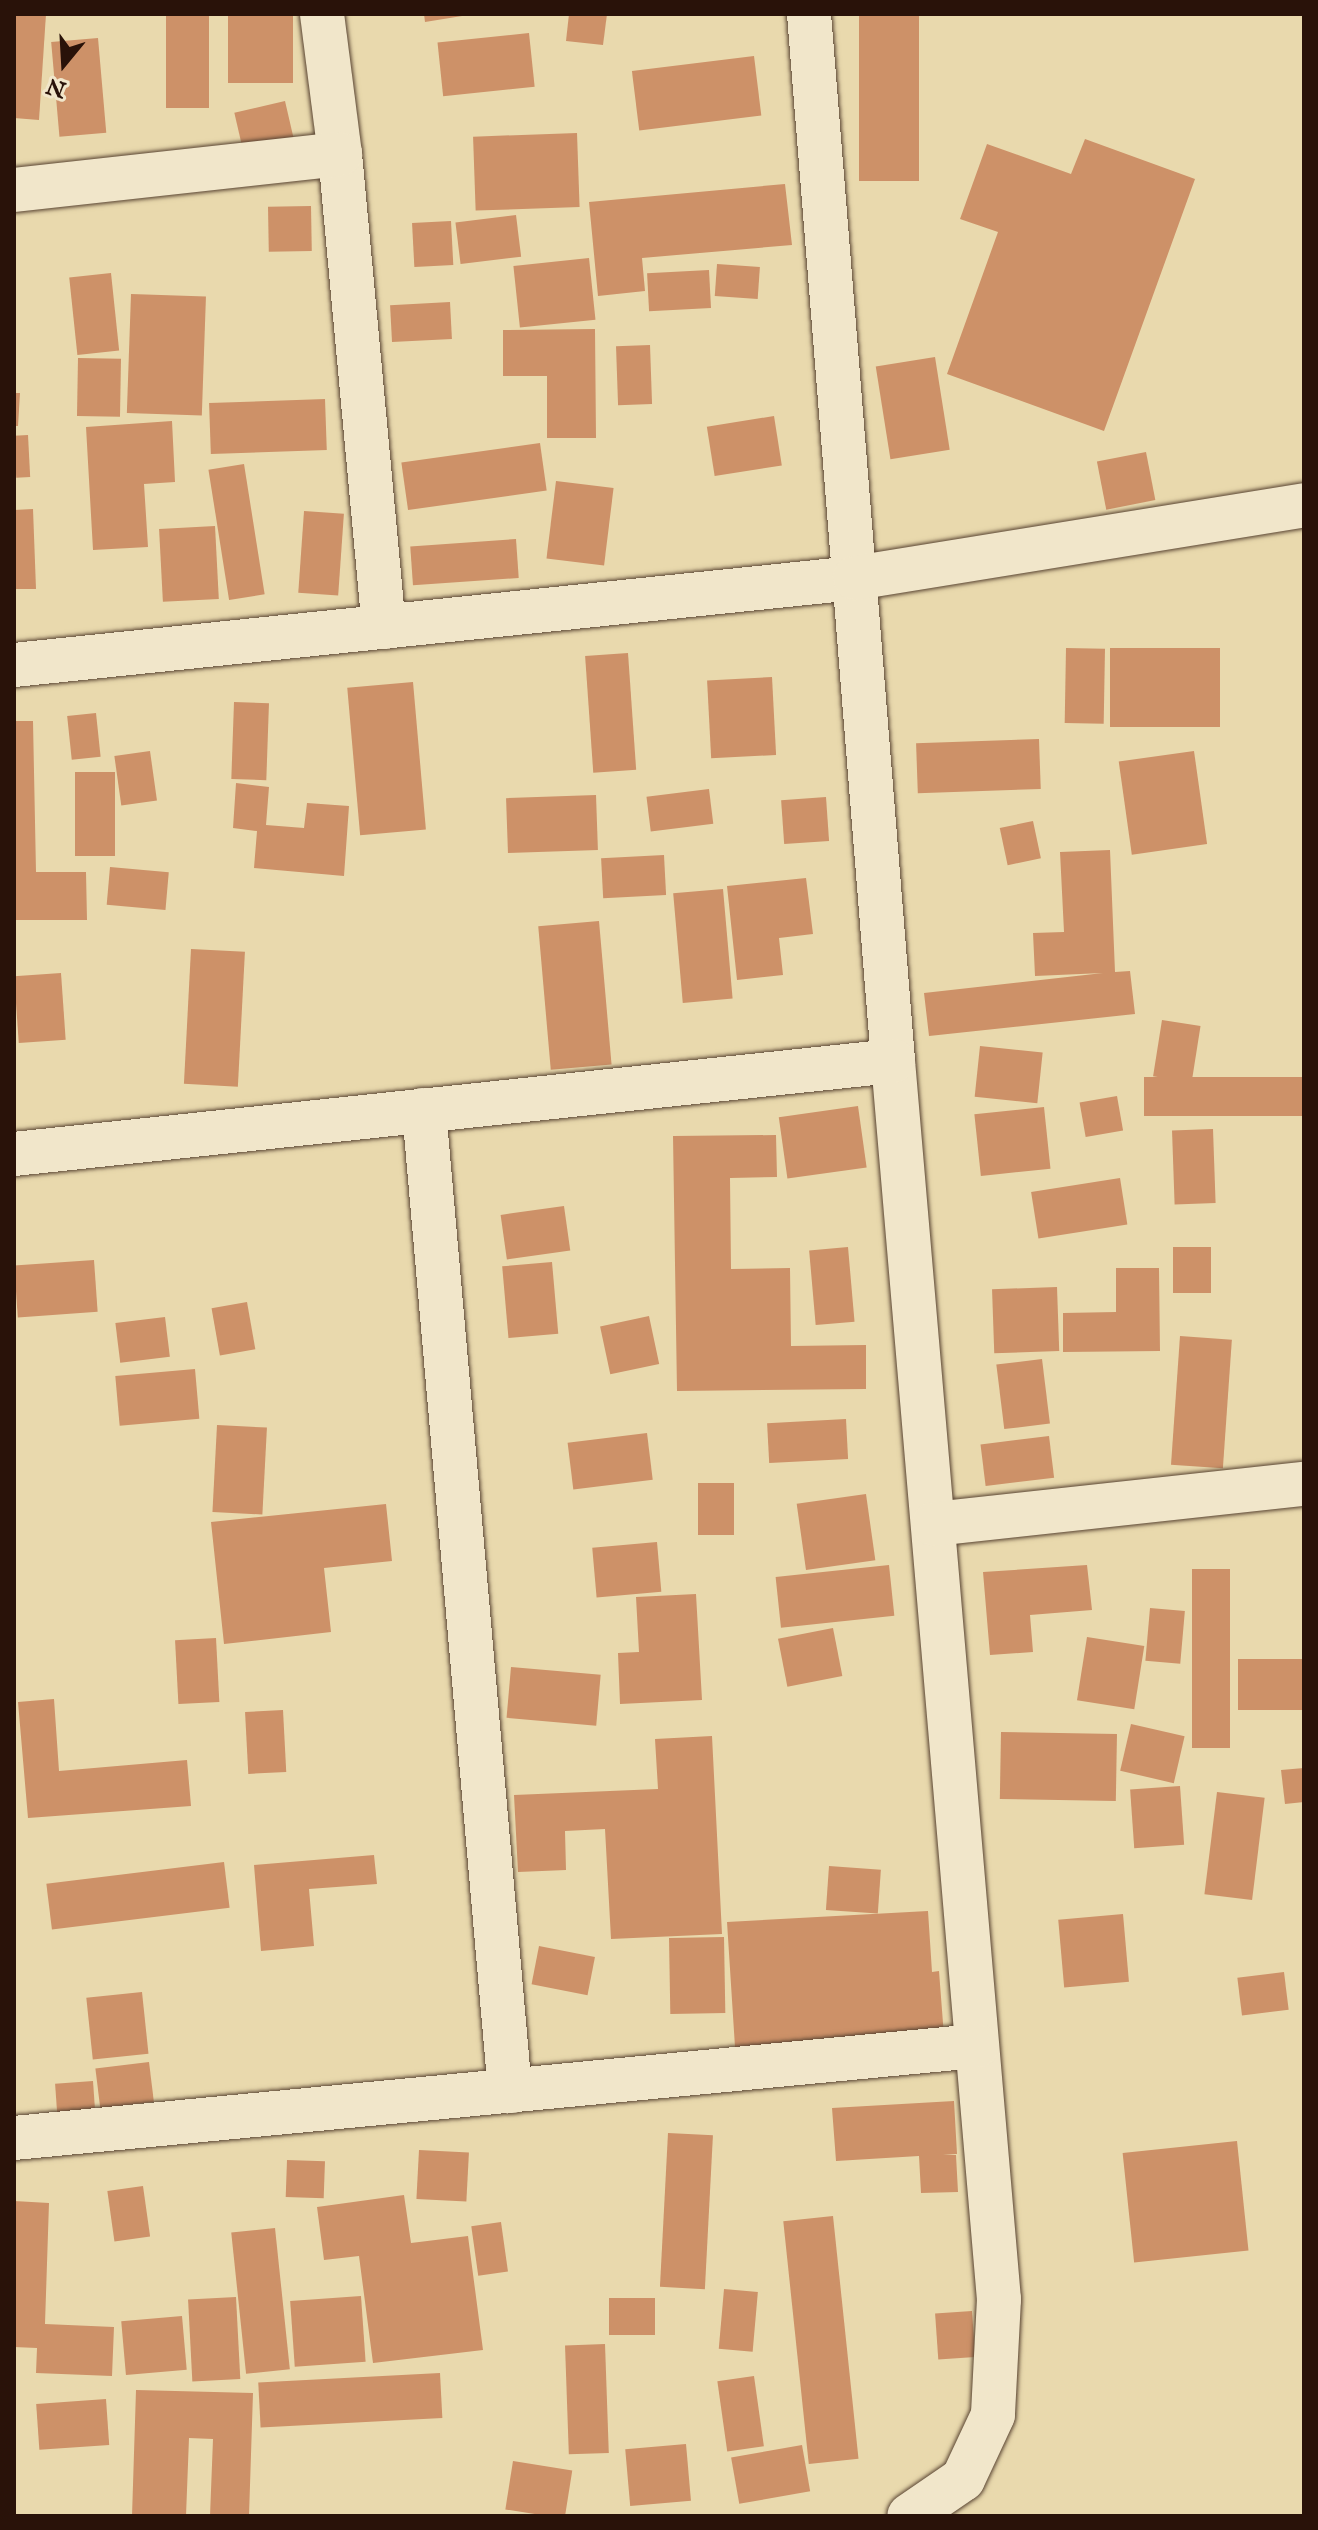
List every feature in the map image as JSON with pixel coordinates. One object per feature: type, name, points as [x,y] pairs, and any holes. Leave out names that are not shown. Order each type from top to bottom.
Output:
[{"type":"street","points":[[322,14],[340,154],[384,627]]},
{"type":"street","points":[[809,14],[893,1061],[999,2299],[993,2415],[963,2479],[909,2516]]},
{"type":"street","points":[[14,190],[340,154]]},
{"type":"street","points":[[14,665],[855,578],[1304,505]]},
{"type":"street","points":[[14,1154],[893,1061]]},
{"type":"street","points":[[424,1110],[510,2091]]},
{"type":"street","points":[[934,1524],[1304,1484]]},
{"type":"street","points":[[15,2128],[510,2091],[977,2046]]},
{"type":"building","points":[[14,14],[46,14],[39,120],[14,118]]},
{"type":"building","points":[[166,14],[209,14],[209,108],[166,108]]},
{"type":"building","points":[[228,14],[293,14],[293,83],[228,83]]},
{"type":"building","points":[[424,14],[462,14],[462,16],[425,22]]},
{"type":"building","points":[[569,14],[607,14],[603,45],[566,41]]},
{"type":"building","points":[[859,14],[919,14],[919,181],[859,181]]},
{"type":"building","points":[[529,33],[535,87],[443,96],[438,43]]},
{"type":"building","points":[[98,38],[106,133],[59,137],[51,42]]},
{"type":"building","points":[[754,56],[761,116],[639,131],[632,71]]},
{"type":"building","points":[[285,101],[293,137],[243,149],[234,113]]},
{"type":"building","points":[[577,133],[580,207],[476,211],[473,137]]},
{"type":"building","points":[[1085,139],[1195,179],[1104,431],[947,374],[998,232],[960,219],[987,144],[1071,174]]},
{"type":"building","points":[[785,184],[792,245],[642,258],[645,291],[598,296],[589,202]]},
{"type":"building","points":[[311,206],[312,251],[269,252],[268,207]]},
{"type":"building","points":[[516,215],[521,257],[461,264],[455,222]]},
{"type":"building","points":[[451,221],[453,265],[414,267],[412,223]]},
{"type":"building","points":[[589,258],[595,320],[520,328],[513,266]]},
{"type":"building","points":[[717,264],[760,267],[758,299],[715,296]]},
{"type":"building","points":[[709,270],[711,308],[649,311],[647,273]]},
{"type":"building","points":[[111,273],[119,351],[77,355],[69,277]]},
{"type":"building","points":[[131,294],[206,297],[202,416],[127,413]]},
{"type":"building","points":[[450,302],[452,339],[392,342],[390,305]]},
{"type":"building","points":[[595,329],[596,438],[547,438],[547,376],[503,376],[503,330]]},
{"type":"building","points":[[650,345],[652,404],[618,405],[616,346]]},
{"type":"building","points":[[935,357],[950,450],[890,459],[876,366]]},
{"type":"building","points":[[78,358],[121,359],[120,417],[77,416]]},
{"type":"building","points":[[14,393],[20,393],[18,426],[14,426]]},
{"type":"building","points":[[325,399],[327,450],[211,454],[209,403]]},
{"type":"building","points":[[774,416],[782,465],[715,476],[707,427]]},
{"type":"building","points":[[172,421],[175,482],[144,484],[148,547],[93,550],[86,427]]},
{"type":"building","points":[[28,435],[30,477],[16,478],[14,436]]},
{"type":"building","points":[[540,443],[547,491],[408,510],[401,462]]},
{"type":"building","points":[[1146,452],[1155,500],[1106,510],[1097,462]]},
{"type":"building","points":[[244,464],[265,594],[229,600],[208,470]]},
{"type":"building","points":[[556,481],[614,488],[604,565],[546,558]]},
{"type":"building","points":[[33,509],[36,589],[14,589],[14,510]]},
{"type":"building","points":[[304,511],[344,514],[338,596],[298,593]]},
{"type":"building","points":[[215,526],[219,599],[163,602],[159,529]]},
{"type":"building","points":[[516,539],[519,578],[413,585],[410,546]]},
{"type":"building","points":[[1066,648],[1105,649],[1104,724],[1065,723]]},
{"type":"building","points":[[1110,648],[1220,648],[1220,727],[1110,727]]},
{"type":"building","points":[[628,653],[636,770],[593,773],[585,656]]},
{"type":"building","points":[[772,677],[776,755],[711,758],[707,680]]},
{"type":"building","points":[[413,682],[426,829],[360,835],[347,688]]},
{"type":"building","points":[[234,702],[269,703],[266,780],[231,779]]},
{"type":"building","points":[[96,713],[101,757],[72,760],[67,716]]},
{"type":"building","points":[[14,721],[33,721],[36,872],[86,872],[87,920],[14,920]]},
{"type":"building","points":[[1039,739],[1041,789],[918,793],[916,743]]},
{"type":"building","points":[[150,751],[157,801],[121,806],[114,756]]},
{"type":"building","points":[[1194,751],[1207,844],[1132,855],[1119,762]]},
{"type":"building","points":[[75,772],[115,772],[115,856],[75,856]]},
{"type":"building","points":[[236,783],[269,787],[266,825],[304,828],[307,803],[349,806],[344,876],[254,868],[257,831],[233,828]]},
{"type":"building","points":[[709,789],[713,824],[651,831],[646,797]]},
{"type":"building","points":[[596,795],[598,850],[508,853],[506,798]]},
{"type":"building","points":[[826,797],[829,841],[784,844],[781,800]]},
{"type":"building","points":[[1033,821],[1041,858],[1008,865],[1000,828]]},
{"type":"building","points":[[1110,850],[1115,972],[1130,971],[1135,1014],[929,1036],[924,993],[1103,973],[1035,976],[1033,933],[1064,932],[1060,852]]},
{"type":"building","points":[[664,855],[666,895],[603,898],[601,858]]},
{"type":"building","points":[[110,867],[169,872],[165,910],[107,905]]},
{"type":"building","points":[[806,878],[813,934],[779,938],[783,975],[737,980],[727,886]]},
{"type":"building","points":[[723,889],[733,999],[683,1003],[673,893]]},
{"type":"building","points":[[599,921],[612,1064],[551,1070],[538,926]]},
{"type":"building","points":[[191,949],[245,952],[238,1087],[184,1084]]},
{"type":"building","points":[[61,973],[66,1040],[19,1043],[14,976]]},
{"type":"building","points":[[1162,1020],[1201,1026],[1192,1082],[1153,1076]]},
{"type":"building","points":[[980,1046],[1043,1053],[1037,1103],[975,1097]]},
{"type":"building","points":[[1144,1077],[1304,1077],[1304,1116],[1144,1116]]},
{"type":"building","points":[[1117,1096],[1123,1130],[1086,1137],[1080,1103]]},
{"type":"building","points":[[858,1106],[867,1167],[787,1179],[779,1117]]},
{"type":"building","points":[[1044,1107],[1050,1169],[981,1176],[974,1114]]},
{"type":"building","points":[[1213,1129],[1216,1203],[1175,1204],[1172,1130]]},
{"type":"building","points":[[776,1135],[777,1177],[730,1178],[731,1269],[790,1268],[791,1346],[866,1345],[866,1389],[677,1391],[673,1136]]},
{"type":"building","points":[[1120,1178],[1127,1224],[1038,1239],[1031,1192]]},
{"type":"building","points":[[564,1206],[570,1251],[507,1259],[501,1215]]},
{"type":"building","points":[[848,1247],[855,1322],[816,1325],[809,1250]]},
{"type":"building","points":[[1173,1247],[1211,1247],[1211,1293],[1173,1293]]},
{"type":"building","points":[[94,1260],[98,1312],[18,1317],[14,1266]]},
{"type":"building","points":[[552,1262],[558,1334],[508,1338],[502,1266]]},
{"type":"building","points":[[1116,1268],[1159,1268],[1160,1351],[1063,1352],[1063,1313],[1116,1312]]},
{"type":"building","points":[[1057,1287],[1059,1351],[994,1353],[992,1289]]},
{"type":"building","points":[[247,1302],[255,1349],[220,1356],[212,1308]]},
{"type":"building","points":[[649,1316],[659,1364],[610,1374],[600,1326]]},
{"type":"building","points":[[165,1317],[170,1357],[120,1363],[115,1323]]},
{"type":"building","points":[[1180,1336],[1232,1340],[1223,1468],[1171,1465]]},
{"type":"building","points":[[1042,1359],[1050,1424],[1004,1429],[996,1365]]},
{"type":"building","points":[[195,1369],[199,1419],[120,1426],[115,1376]]},
{"type":"building","points":[[846,1419],[848,1459],[769,1463],[767,1423]]},
{"type":"building","points":[[217,1425],[267,1428],[262,1514],[212,1512]]},
{"type":"building","points":[[647,1433],[653,1480],[573,1489],[568,1443]]},
{"type":"building","points":[[1049,1436],[1054,1478],[986,1486],[981,1444]]},
{"type":"building","points":[[698,1483],[734,1483],[734,1535],[698,1535]]},
{"type":"building","points":[[866,1494],[875,1560],[806,1570],[797,1504]]},
{"type":"building","points":[[386,1504],[392,1561],[324,1568],[331,1632],[224,1644],[211,1522]]},
{"type":"building","points":[[657,1542],[661,1592],[597,1597],[592,1548]]},
{"type":"building","points":[[889,1565],[894,1616],[781,1628],[776,1577]]},
{"type":"building","points":[[1087,1565],[1092,1610],[1030,1615],[1033,1652],[990,1655],[983,1572]]},
{"type":"building","points":[[1192,1569],[1230,1569],[1230,1748],[1192,1748]]},
{"type":"building","points":[[696,1594],[702,1700],[620,1704],[618,1653],[639,1652],[636,1597]]},
{"type":"building","points":[[1150,1608],[1185,1611],[1180,1664],[1145,1661]]},
{"type":"building","points":[[833,1628],[842,1676],[787,1687],[778,1639]]},
{"type":"building","points":[[1087,1637],[1144,1646],[1134,1709],[1077,1700]]},
{"type":"building","points":[[216,1638],[219,1702],[178,1704],[175,1640]]},
{"type":"building","points":[[1238,1659],[1304,1659],[1304,1710],[1238,1710]]},
{"type":"building","points":[[511,1667],[601,1675],[596,1726],[507,1718]]},
{"type":"building","points":[[54,1699],[59,1771],[187,1760],[191,1806],[28,1818],[18,1702]]},
{"type":"building","points":[[283,1710],[286,1772],[248,1774],[245,1712]]},
{"type":"building","points":[[1131,1724],[1185,1736],[1174,1783],[1120,1771]]},
{"type":"building","points":[[1001,1732],[1117,1734],[1116,1801],[1000,1799]]},
{"type":"building","points":[[712,1736],[722,1934],[611,1939],[605,1829],[565,1831],[566,1870],[518,1872],[514,1795],[658,1789],[655,1739]]},
{"type":"building","points":[[1304,1768],[1304,1802],[1285,1804],[1281,1770]]},
{"type":"building","points":[[1180,1786],[1184,1845],[1134,1848],[1130,1789]]},
{"type":"building","points":[[1217,1792],[1265,1798],[1252,1900],[1204,1894]]},
{"type":"building","points":[[374,1855],[377,1884],[309,1889],[314,1946],[261,1951],[254,1865]]},
{"type":"building","points":[[224,1862],[230,1908],[52,1929],[46,1884]]},
{"type":"building","points":[[829,1866],[881,1870],[878,1914],[826,1910]]},
{"type":"building","points":[[928,1911],[932,1972],[939,1971],[944,2036],[735,2047],[727,1922]]},
{"type":"building","points":[[1123,1914],[1129,1982],[1064,1987],[1058,1920]]},
{"type":"building","points":[[724,1937],[725,2013],[670,2014],[669,1938]]},
{"type":"building","points":[[539,1946],[595,1957],[588,1995],[532,1984]]},
{"type":"building","points":[[1284,1972],[1289,2010],[1242,2015],[1237,1978]]},
{"type":"building","points":[[142,1992],[148,2054],[93,2060],[86,1998]]},
{"type":"building","points":[[149,2062],[154,2102],[100,2108],[95,2069]]},
{"type":"building","points":[[93,2081],[96,2120],[58,2123],[55,2084]]},
{"type":"building","points":[[954,2101],[957,2154],[943,2154],[956,2155],[958,2192],[921,2193],[919,2156],[836,2161],[832,2108]]},
{"type":"building","points":[[668,2133],[713,2135],[705,2289],[660,2287]]},
{"type":"building","points":[[1237,2141],[1248,2250],[1134,2262],[1123,2153]]},
{"type":"building","points":[[419,2150],[469,2153],[466,2202],[416,2199]]},
{"type":"building","points":[[287,2160],[325,2161],[324,2198],[286,2197]]},
{"type":"building","points":[[143,2186],[150,2237],[114,2242],[107,2191]]},
{"type":"building","points":[[404,2195],[411,2243],[468,2236],[483,2350],[373,2363],[359,2256],[324,2260],[317,2207]]},
{"type":"building","points":[[14,2201],[49,2203],[45,2324],[114,2327],[112,2376],[36,2373],[37,2348],[14,2347]]},
{"type":"building","points":[[833,2216],[859,2459],[809,2464],[783,2221]]},
{"type":"building","points":[[501,2222],[508,2272],[478,2276],[471,2226]]},
{"type":"building","points":[[275,2228],[290,2369],[246,2374],[231,2233]]},
{"type":"building","points":[[724,2289],[758,2292],[753,2352],[719,2349]]},
{"type":"building","points":[[361,2296],[366,2362],[295,2367],[290,2301]]},
{"type":"building","points":[[236,2297],[240,2379],[192,2381],[188,2300]]},
{"type":"building","points":[[609,2298],[655,2298],[655,2335],[609,2335]]},
{"type":"building","points":[[972,2311],[975,2357],[938,2359],[935,2314]]},
{"type":"building","points":[[182,2316],[187,2370],[126,2375],[121,2321]]},
{"type":"building","points":[[605,2344],[609,2453],[569,2454],[565,2345]]},
{"type":"building","points":[[440,2373],[442,2418],[261,2427],[258,2383]]},
{"type":"building","points":[[754,2376],[764,2446],[727,2451],[717,2381]]},
{"type":"building","points":[[136,2390],[253,2393],[249,2516],[210,2516],[213,2439],[189,2438],[186,2516],[132,2516]]},
{"type":"building","points":[[106,2399],[109,2445],[39,2450],[36,2404]]},
{"type":"building","points":[[686,2444],[691,2501],[630,2506],[625,2449]]},
{"type":"building","points":[[802,2445],[810,2491],[739,2504],[731,2458]]},
{"type":"building","points":[[513,2461],[572,2470],[565,2516],[505,2509]]}]
